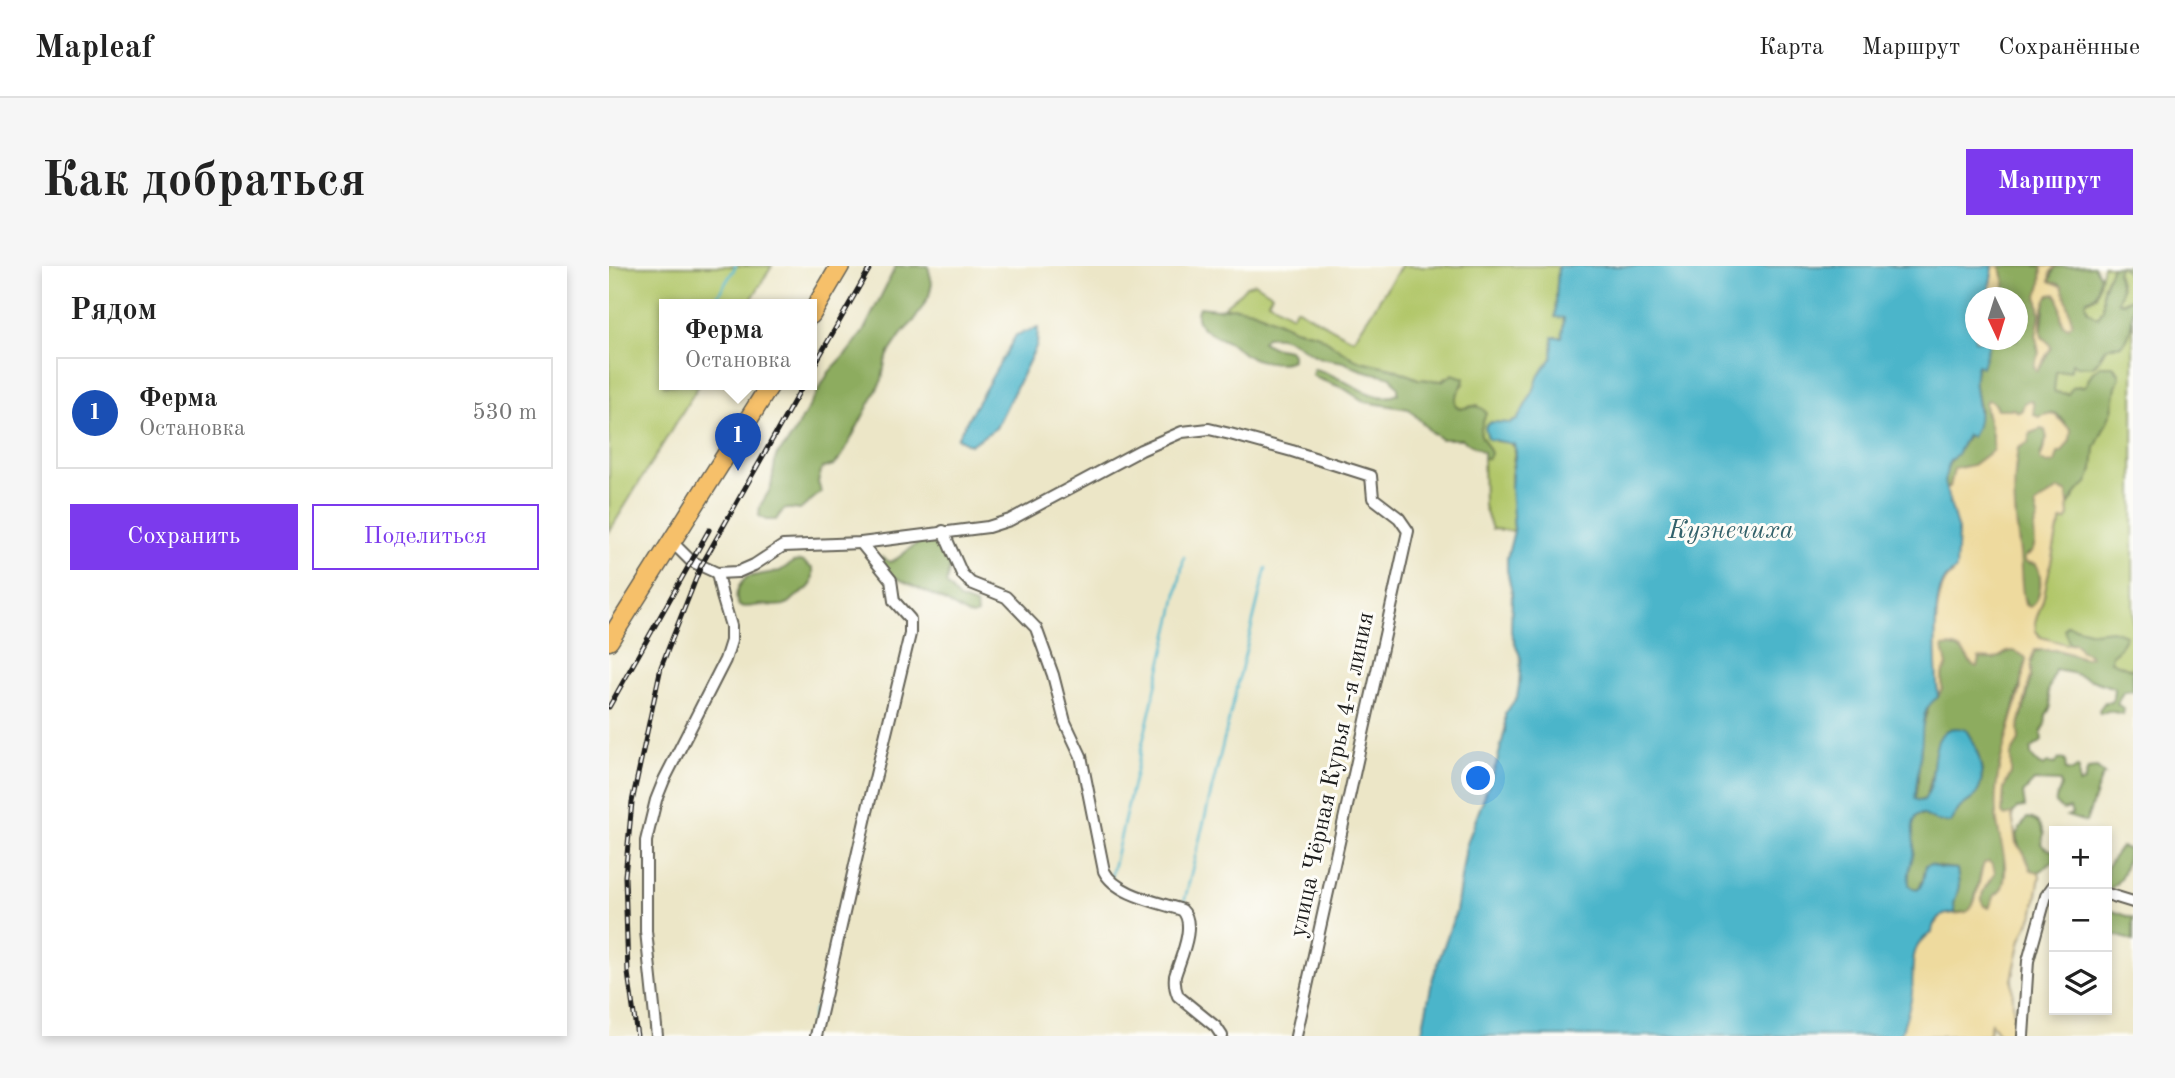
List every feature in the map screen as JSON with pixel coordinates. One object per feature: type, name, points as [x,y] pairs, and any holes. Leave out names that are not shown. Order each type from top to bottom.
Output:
[{"type":"main road","points":[[817,305],[840,266]]},
{"type":"main road","points":[[609,641],[767,390]]},
{"type":"street","name":"улица Чёрная Курья 4-я линия","points":[[943,531],[988,527],[1010,520],[1171,436],[1209,429],[1371,476],[1373,498],[1405,524],[1408,531],[1296,1036]]},
{"type":"street","points":[[673,542],[691,561],[717,573],[738,572],[783,546],[861,543],[943,531],[962,574],[971,583],[1006,597],[1036,628],[1053,674],[1065,722],[1081,756],[1108,880],[1122,890],[1187,914],[1190,926],[1175,976],[1176,991],[1178,996],[1223,1036]]},
{"type":"street","points":[[816,1036],[910,634],[910,618],[894,601],[891,580],[861,543]]},
{"type":"street","points":[[657,1036],[646,931],[646,841],[664,780],[725,660],[731,641],[731,626],[717,573]]},
{"type":"street","points":[[2023,1036],[2028,961],[2046,896],[2051,889]]},
{"type":"street","points":[[2112,896],[2133,902]]},
{"type":"green space","points":[[609,266],[772,266],[752,299],[659,299],[659,390],[696,390],[609,532]]},
{"type":"green space","points":[[896,266],[928,266],[932,283],[929,296],[889,353],[882,380],[842,456],[834,465],[822,468],[818,482],[821,492],[800,510],[786,509],[776,520],[766,520],[759,516],[760,506],[771,488],[776,456],[790,440],[829,372],[863,332]]},
{"type":"green space","points":[[1401,266],[1558,266],[1555,316],[1564,317],[1562,337],[1553,337],[1552,358],[1539,376],[1517,420],[1510,423],[1491,422],[1485,427],[1495,441],[1510,443],[1515,448],[1511,476],[1514,531],[1492,529],[1484,506],[1483,459],[1489,458],[1480,434],[1484,418],[1478,405],[1459,409],[1455,405],[1456,393],[1464,384],[1446,377],[1442,381],[1418,379],[1392,368],[1369,364],[1346,355],[1316,334],[1294,329],[1262,314],[1223,308],[1246,286],[1255,283],[1272,294],[1268,301],[1292,315],[1296,308],[1354,339]]},
{"type":"green space","points":[[2000,266],[2042,266],[2041,285],[2037,295],[2040,313],[2037,371],[2051,348],[2041,335],[2045,300],[2051,294],[2056,294],[2064,325],[2071,317],[2060,284],[2050,281],[2055,267],[2094,266],[2100,276],[2098,291],[2087,300],[2086,306],[2088,311],[2098,318],[2103,309],[2103,290],[2112,266],[2122,266],[2117,272],[2121,289],[2118,302],[2123,303],[2133,297],[2131,324],[2125,342],[2105,349],[2092,367],[2072,363],[2071,370],[2056,372],[2055,392],[2068,394],[2073,387],[2085,386],[2092,373],[2100,366],[2113,366],[2120,376],[2112,411],[2095,448],[2093,470],[2087,483],[2068,506],[2067,493],[2056,491],[2035,505],[2038,517],[2034,528],[2035,544],[2032,552],[2026,555],[2028,563],[2036,564],[2040,589],[2036,601],[2027,608],[2022,592],[2013,493],[2018,447],[2028,443],[2030,433],[2045,430],[2047,438],[2040,456],[2056,459],[2070,440],[2064,422],[2054,414],[2037,417],[2032,409],[2033,402],[2019,412],[2013,409],[1997,409],[1994,403],[1985,410],[1991,426],[1993,450],[1973,465],[1958,468],[1950,487],[1945,489],[1947,469],[1980,411],[1976,394],[1977,365],[1982,366],[1986,350],[2028,350],[2028,287],[2000,287],[2003,275]]},
{"type":"green space","points":[[2103,266],[2112,266],[2103,287],[2103,309],[2098,318],[2088,311],[2085,302],[2096,296]]},
{"type":"green space","points":[[2122,266],[2132,275],[2133,297],[2120,303],[2118,300],[2121,287],[2117,272]]},
{"type":"green space","points":[[2122,266],[2133,266],[2133,293],[2127,274]]},
{"type":"green space","points":[[1199,307],[1252,310],[1294,329],[1316,334],[1356,360],[1392,368],[1418,379],[1442,381],[1453,374],[1464,378],[1455,405],[1460,409],[1478,406],[1486,413],[1481,434],[1491,453],[1489,458],[1483,459],[1483,452],[1461,439],[1441,439],[1409,409],[1365,402],[1343,388],[1312,375],[1314,369],[1324,371],[1367,393],[1388,397],[1398,394],[1398,388],[1391,377],[1321,358],[1289,340],[1275,336],[1266,337],[1262,342],[1289,350],[1292,360],[1275,363],[1255,359],[1201,326],[1197,314]]},
{"type":"green space","points":[[2133,321],[2133,670],[2041,637],[2036,631],[2035,622],[2043,600],[2058,529],[2062,520],[2069,516],[2068,506],[2079,489],[2119,372],[2113,366],[2100,366],[2092,373],[2085,386],[2073,387],[2068,394],[2055,392],[2056,372],[2070,371],[2072,363],[2092,367],[2107,347],[2116,345]]},
{"type":"green space","points":[[921,542],[936,543],[947,552],[950,566],[946,584],[959,599],[976,605],[977,614],[968,615],[892,576],[882,563],[882,557],[890,562]]},
{"type":"green space","points":[[802,561],[813,569],[812,583],[790,603],[778,606],[739,606],[737,590],[747,577],[780,571],[793,562]]},
{"type":"green space","points":[[2067,625],[2093,632],[2112,630],[2126,635],[2112,655],[2111,661],[2133,670],[2133,692],[2123,692],[2117,704],[2124,709],[2123,714],[2109,711],[2100,714],[2099,710],[2105,702],[2112,702],[2114,688],[2055,670],[2048,692],[2051,707],[2041,733],[2042,741],[2031,749],[2031,755],[2039,765],[2055,764],[2059,759],[2065,760],[2066,770],[2073,771],[2077,767],[2079,784],[2084,782],[2088,769],[2097,768],[2105,775],[2102,776],[2086,822],[2067,816],[2072,814],[2070,808],[2063,810],[2057,804],[2060,782],[2034,781],[2023,793],[2025,807],[2017,808],[2011,816],[2005,816],[2002,813],[2004,788],[2011,773],[2011,755],[2019,740],[2018,730],[2027,697],[2034,652],[2052,650],[2082,658],[2089,654],[2081,651],[2075,643],[2069,643],[2064,629]]},
{"type":"green space","points":[[1948,645],[1963,651],[1972,665],[1978,663],[1979,658],[1997,658],[2011,651],[2026,657],[2000,763],[1996,793],[1997,822],[2004,850],[2003,888],[1995,895],[1989,908],[1984,906],[1983,893],[1995,873],[1982,868],[1971,909],[1955,913],[1954,904],[1959,886],[1957,869],[1926,865],[1918,889],[1909,885],[1908,871],[1914,851],[1912,824],[1917,815],[1928,815],[1931,819],[1951,823],[1963,805],[1973,798],[1981,782],[1981,764],[1966,730],[1945,731],[1937,747],[1928,791],[1924,800],[1915,799],[1921,731],[1930,703],[1938,697],[1942,688],[1943,647]]},
{"type":"green space","points":[[2027,818],[2036,821],[2044,834],[2041,844],[2049,849],[2049,865],[2039,872],[2031,870],[2021,851],[2017,833]]},
{"type":"green space","points":[[2121,847],[2128,849],[2127,861],[2120,879],[2112,887],[2112,859]]},
{"type":"green space","points":[[2112,911],[2133,918],[2133,941],[2112,934]]},
{"type":"sand","points":[[1993,266],[2000,266],[2004,287],[1990,287]]},
{"type":"sand","points":[[2042,266],[2056,266],[2051,272],[2050,281],[2062,286],[2072,323],[2068,327],[2064,325],[2056,294],[2049,295],[2043,309],[2041,327],[2042,337],[2051,348],[2037,371],[2034,365],[2039,353],[2036,337],[2040,313],[2037,295],[2041,285]]},
{"type":"sand","points":[[1987,400],[1992,401],[1997,409],[2013,409],[2019,412],[2024,403],[2030,400],[2033,402],[2034,415],[2055,415],[2071,430],[2070,440],[2062,452],[2058,453],[2055,463],[2047,464],[2040,460],[2047,438],[2045,430],[2030,433],[2028,443],[2018,448],[2014,485],[2016,520],[2023,598],[2025,605],[2030,607],[2037,599],[2040,587],[2036,564],[2024,562],[2035,544],[2034,528],[2038,517],[2035,505],[2059,489],[2067,493],[2069,516],[2066,521],[2062,520],[2058,529],[2043,600],[2035,622],[2036,631],[2040,637],[2066,644],[2075,643],[2091,657],[2084,658],[2058,650],[2035,650],[2031,661],[2031,675],[2018,730],[2019,740],[2011,755],[2011,773],[2004,788],[2002,813],[2005,816],[2012,814],[2016,843],[2024,853],[2031,870],[2039,872],[2040,876],[2034,912],[2021,939],[2012,980],[2014,1024],[2010,1036],[2001,1036],[1991,1023],[1988,1036],[1900,1036],[1911,996],[1915,948],[1941,916],[1965,912],[1971,908],[1984,863],[1993,865],[1995,873],[1983,893],[1984,906],[1989,908],[1995,895],[2000,892],[2005,875],[1997,822],[1996,789],[2026,658],[2010,651],[1997,658],[1979,658],[1977,667],[1957,648],[1943,647],[1947,666],[1942,674],[1942,688],[1938,697],[1936,669],[1937,612],[1945,582],[1953,574],[1958,531],[1945,489],[1950,487],[1954,469],[1973,465],[1993,450],[1993,437],[1985,403]]},
{"type":"water","name":"Кузнечиха","points":[[1558,266],[1993,266],[1990,287],[1965,287],[1965,350],[1987,350],[1982,367],[1977,365],[1975,374],[1978,410],[1976,428],[1972,437],[1967,435],[1957,454],[1949,462],[1944,482],[1958,531],[1956,569],[1944,581],[1937,604],[1935,637],[1938,697],[1927,708],[1923,721],[1915,799],[1924,800],[1929,790],[1937,742],[1947,730],[1955,728],[1966,730],[1974,745],[1982,773],[1981,783],[1973,798],[1963,805],[1951,823],[1936,821],[1922,814],[1917,815],[1915,820],[1909,885],[1919,889],[1926,865],[1931,864],[1939,868],[1957,869],[1959,886],[1954,904],[1955,913],[1939,917],[1932,933],[1924,938],[1915,951],[1911,999],[1900,1036],[1421,1036],[1433,977],[1456,911],[1466,846],[1497,762],[1505,730],[1505,714],[1517,697],[1519,686],[1521,659],[1511,632],[1512,593],[1507,570],[1507,558],[1514,531],[1511,488],[1516,452],[1514,444],[1488,439],[1485,427],[1491,422],[1510,423],[1517,420],[1539,375],[1552,358],[1553,337],[1562,337],[1564,318],[1555,317]]},
{"type":"water","points":[[1038,328],[1037,345],[996,428],[970,445],[957,438],[1016,335]]},
{"type":"waterway","points":[[716,299],[736,266]]},
{"type":"waterway","points":[[1111,877],[1184,557]]},
{"type":"waterway","points":[[1183,907],[1266,568]]},
{"type":"waterway","points":[[808,1036],[815,1008]]},
{"type":"railway","points":[[817,360],[871,266]]},
{"type":"railway","points":[[637,1036],[628,973],[625,876],[632,802],[661,667],[701,566],[800,390]]},
{"type":"railway","points":[[609,707],[709,530]]},
{"type":"place","name":"Ферма","points":[[738,471]]}]
